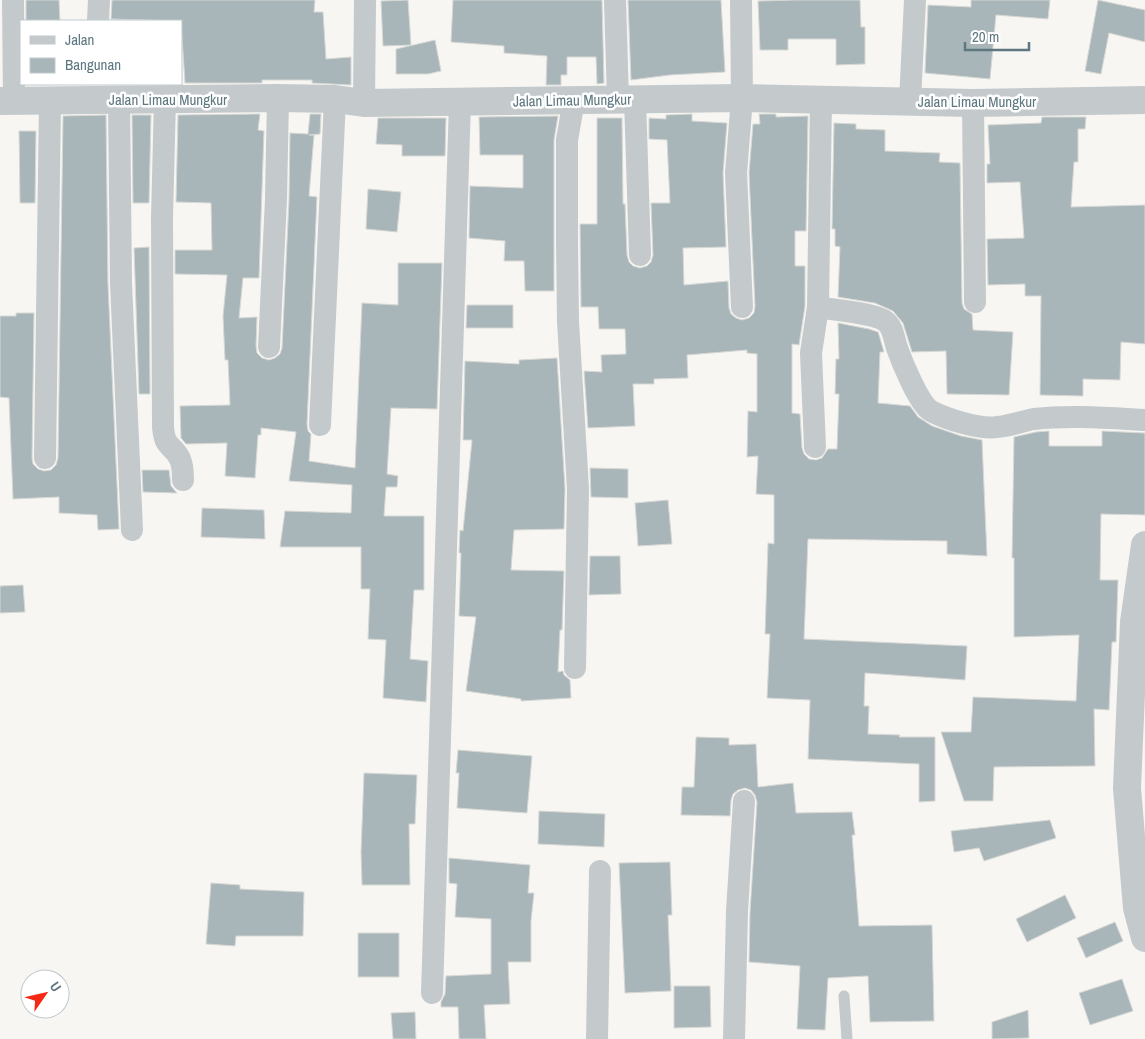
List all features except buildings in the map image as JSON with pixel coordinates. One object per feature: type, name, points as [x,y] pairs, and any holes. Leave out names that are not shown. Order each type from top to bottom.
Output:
[{"type":"street","points":[[7,100],[14,0]]},
{"type":"street","points":[[98,20],[99,0]]},
{"type":"street","points":[[364,103],[365,0]]},
{"type":"street","points":[[615,0],[640,255]]},
{"type":"street","points":[[741,0],[742,98],[736,173],[742,307]]},
{"type":"street","points":[[910,101],[915,0]]},
{"type":"street","points":[[103,94],[122,283],[132,530]]},
{"type":"street","name":"Jalan Limau Mungkur","points":[[7,100],[50,101],[103,94],[165,99],[335,99],[364,103],[742,98],[973,103],[1145,100]]},
{"type":"street","points":[[269,346],[276,199],[278,98]]},
{"type":"street","points":[[165,99],[162,218],[164,427],[166,442],[182,464],[183,480]]},
{"type":"street","points":[[320,425],[335,99]]},
{"type":"street","points":[[815,447],[811,353],[818,308],[821,99]]},
{"type":"street","points":[[574,100],[567,140],[567,243],[568,321],[578,489],[575,668]]},
{"type":"street","points":[[45,458],[50,101]]},
{"type":"street","points":[[432,993],[460,102]]},
{"type":"street","points":[[973,103],[975,302]]},
{"type":"street","points":[[818,308],[884,320],[890,326],[898,351],[920,398],[928,409],[945,418],[966,424],[995,428],[1034,420],[1091,417],[1145,420]]},
{"type":"street","points":[[1145,545],[1134,622],[1128,788],[1137,908],[1145,938]]},
{"type":"street","points":[[734,1039],[737,911],[744,801]]},
{"type":"street","points":[[596,1039],[600,871]]},
{"type":"lane","points":[[844,996],[847,1039]]}]
